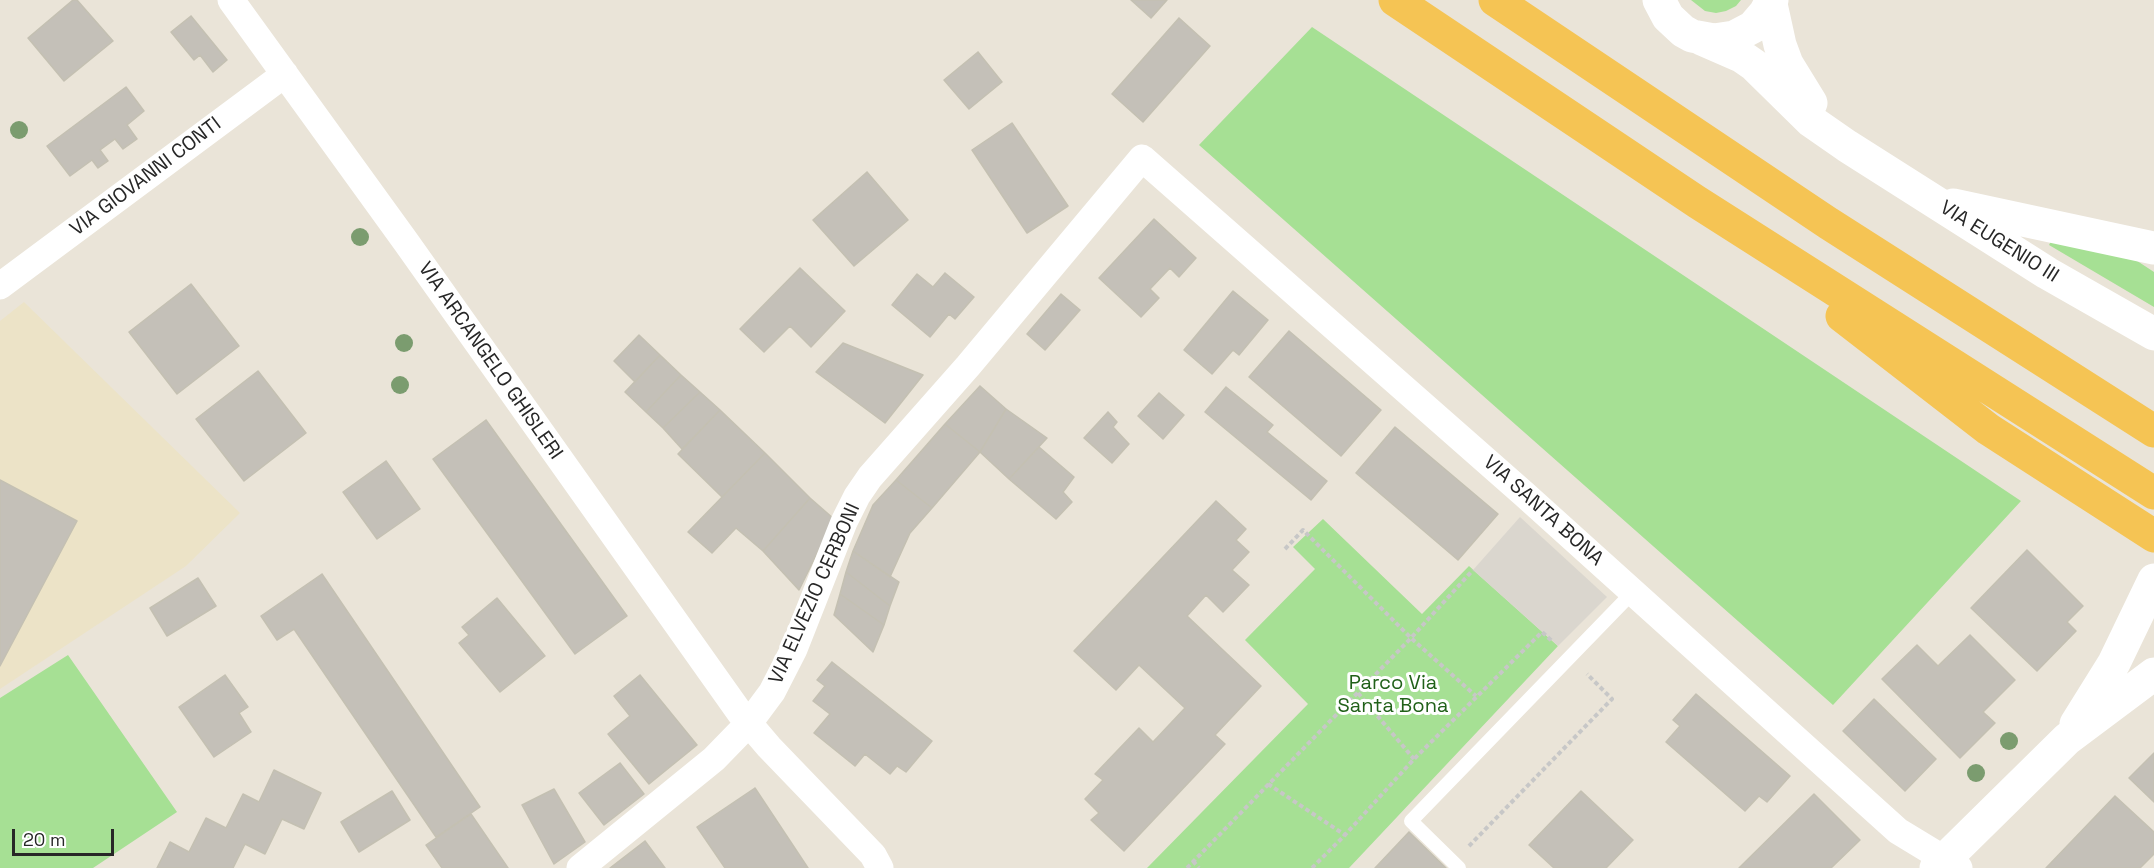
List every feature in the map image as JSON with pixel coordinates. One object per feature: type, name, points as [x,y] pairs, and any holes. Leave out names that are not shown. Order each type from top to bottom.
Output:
[{"type":"highway","points":[[1395,0],[1697,202],[2154,493]]},
{"type":"highway","points":[[1495,0],[1828,223],[2154,431]]},
{"type":"highway","points":[[1697,202],[1988,429],[2154,536]]},
{"type":"street","name":"VIA ARCANGELO GHISLERI","points":[[231,0],[749,723],[769,747],[873,855],[880,868]]},
{"type":"street","points":[[1702,39],[1723,40],[1742,34],[1759,21],[1771,2]]},
{"type":"street","name":"VIA EUGENIO III","points":[[1771,2],[1780,45],[1787,64],[1807,98],[1846,146]]},
{"type":"street","name":"VIA EUGENIO III","points":[[1658,6],[1683,31],[1741,56],[1754,65],[1811,121],[1846,146],[2047,273],[2154,334]]},
{"type":"street","name":"VIA GIOVANNI CONTI","points":[[3,282],[285,74]]},
{"type":"street","name":"VIA ELVEZIO CERBONI","points":[[580,868],[714,759],[749,723],[772,692],[794,649],[844,522],[870,477],[968,366],[1143,158]]},
{"type":"street","name":"VIA SANTA BONA","points":[[1143,158],[1633,592],[1898,831],[1947,865]]},
{"type":"street","points":[[1935,202],[2154,248]]},
{"type":"street","points":[[2119,315],[2154,355]]},
{"type":"street","points":[[2067,739],[2114,663],[2154,580]]},
{"type":"street","points":[[1947,865],[2067,739],[2154,674]]},
{"type":"lane","points":[[1459,868],[1411,821],[1633,592]]},
{"type":"path","points":[[1285,549],[1303,530],[1412,638],[1476,696]]},
{"type":"path","points":[[1187,868],[1412,638],[1473,570]]},
{"type":"path","points":[[1312,868],[1414,759],[1542,632],[1612,699],[1468,847],[1475,854]]},
{"type":"path","points":[[1358,693],[1414,759]]},
{"type":"path","points":[[1268,784],[1345,835]]},
{"type":"path","points":[[1193,861],[1199,868]]},
{"type":"shaded area","points":[[24,302],[240,513],[186,566],[0,689],[0,321]]},
{"type":"shaded area","points":[[1520,517],[1607,597],[1558,646],[1473,570]]},
{"type":"green space","points":[[1691,0],[1741,0],[1736,6],[1716,13],[1705,11]]},
{"type":"green space","points":[[1312,27],[2021,501],[1833,705],[1199,145]]},
{"type":"green space","points":[[2052,239],[2125,253],[2154,272],[2154,307],[2049,245]]},
{"type":"green space","name":"Parco Via Santa Bona","points":[[1323,519],[1422,614],[1469,566],[1558,646],[1349,868],[1147,868],[1308,704],[1245,640],[1315,569],[1293,547]]},
{"type":"green space","points":[[68,655],[177,812],[93,868],[0,868],[0,698]]},
{"type":"building","points":[[73,0],[77,0],[113,41],[64,81],[28,38]]},
{"type":"building","points":[[1131,0],[1167,0],[1151,18]]},
{"type":"building","points":[[191,16],[227,60],[213,72],[200,55],[194,60],[171,32]]},
{"type":"building","points":[[1179,18],[1210,46],[1143,122],[1112,94]]},
{"type":"building","points":[[978,52],[1002,82],[969,109],[944,80]]},
{"type":"building","points":[[126,87],[144,111],[127,125],[137,139],[123,149],[115,139],[100,150],[108,161],[98,168],[92,160],[70,176],[47,146]]},
{"type":"building","points":[[1012,123],[1068,206],[1027,233],[972,150]]},
{"type":"building","points":[[867,172],[908,220],[854,266],[813,220]]},
{"type":"building","points":[[1154,219],[1196,258],[1179,277],[1170,268],[1150,289],[1159,298],[1141,317],[1099,278]]},
{"type":"building","points":[[800,268],[845,311],[811,347],[790,326],[764,352],[740,329]]},
{"type":"building","points":[[945,273],[974,297],[955,319],[949,314],[930,337],[892,305],[917,274],[933,287]]},
{"type":"building","points":[[191,284],[239,346],[177,394],[129,332]]},
{"type":"building","points":[[1233,291],[1268,320],[1239,355],[1233,350],[1212,374],[1184,350]]},
{"type":"building","points":[[1061,294],[1080,310],[1045,350],[1027,334]]},
{"type":"building","points":[[1289,331],[1381,410],[1341,456],[1249,377]]},
{"type":"building","points":[[639,335],[660,355],[635,382],[614,361]]},
{"type":"building","points":[[843,343],[923,375],[885,423],[816,372]]},
{"type":"building","points":[[660,355],[681,375],[646,412],[625,392]]},
{"type":"building","points":[[258,371],[306,433],[244,481],[196,419]]},
{"type":"building","points":[[681,375],[700,392],[663,428],[646,412]]},
{"type":"building","points":[[980,386],[1006,409],[980,452],[945,424]]},
{"type":"building","points":[[1226,387],[1273,425],[1267,432],[1327,481],[1311,500],[1205,412]]},
{"type":"building","points":[[700,392],[720,410],[682,449],[663,428]]},
{"type":"building","points":[[1159,393],[1184,415],[1163,439],[1138,416]]},
{"type":"building","points":[[1006,409],[1047,438],[1009,479],[980,452]]},
{"type":"building","points":[[720,410],[765,453],[722,497],[678,454]]},
{"type":"building","points":[[1108,412],[1117,422],[1113,427],[1129,444],[1112,463],[1084,438]]},
{"type":"building","points":[[486,420],[627,616],[575,654],[433,459]]},
{"type":"building","points":[[945,424],[980,452],[932,508],[896,480]]},
{"type":"building","points":[[1395,427],[1498,514],[1458,560],[1356,473]]},
{"type":"building","points":[[1039,447],[1074,477],[1063,492],[1072,502],[1056,519],[1009,479]]},
{"type":"building","points":[[765,453],[810,498],[763,551],[736,528],[712,553],[688,532]]},
{"type":"building","points":[[386,461],[420,509],[377,539],[343,492]]},
{"type":"building","points":[[0,480],[77,521],[0,666]]},
{"type":"building","points":[[896,480],[932,508],[910,533],[890,577],[853,551],[873,505]]},
{"type":"building","points":[[810,498],[834,519],[799,590],[763,551]]},
{"type":"building","points":[[1216,501],[1246,529],[1236,540],[1249,552],[1232,570],[1249,585],[1223,612],[1206,595],[1187,616],[1261,686],[1215,735],[1225,744],[1124,851],[1091,820],[1099,813],[1085,799],[1103,780],[1095,774],[1139,728],[1153,742],[1185,708],[1139,665],[1116,690],[1074,651]]},
{"type":"building","points":[[2027,550],[2083,606],[2067,622],[2076,631],[2037,671],[1971,608]]},
{"type":"building","points":[[853,551],[899,582],[890,606],[846,572]]},
{"type":"building","points":[[846,572],[890,606],[884,625],[840,594]]},
{"type":"building","points":[[322,574],[480,807],[436,837],[294,629],[277,640],[261,616]]},
{"type":"building","points":[[198,578],[216,606],[167,636],[150,608]]},
{"type":"building","points":[[840,594],[884,625],[873,652],[834,615]]},
{"type":"building","points":[[497,598],[545,656],[500,692],[459,643],[469,635],[462,627]]},
{"type":"building","points":[[1970,635],[2015,680],[1983,712],[1995,723],[1960,758],[1882,679],[1917,645],[1938,666]]},
{"type":"building","points":[[832,662],[932,741],[906,772],[897,766],[890,774],[865,754],[855,766],[814,733],[830,714],[813,701],[825,686],[817,680]]},
{"type":"building","points":[[225,675],[248,707],[239,713],[251,732],[214,757],[179,707]]},
{"type":"building","points":[[640,675],[697,745],[649,784],[608,734],[630,716],[614,696]]},
{"type":"building","points":[[1696,694],[1790,776],[1767,802],[1759,796],[1745,811],[1666,742],[1680,726],[1673,720]]},
{"type":"building","points":[[1874,699],[1936,759],[1905,791],[1843,731]]},
{"type":"building","points":[[2154,753],[2154,802],[2129,778]]},
{"type":"building","points":[[620,763],[644,794],[604,825],[579,793]]},
{"type":"building","points":[[274,770],[321,793],[304,829],[282,819],[265,854],[245,844],[233,868],[157,868],[170,842],[189,852],[206,818],[226,828],[243,794],[259,802]]},
{"type":"building","points":[[755,788],[808,868],[725,868],[697,827]]},
{"type":"building","points":[[554,789],[585,842],[554,864],[522,805]]},
{"type":"building","points":[[392,791],[410,820],[359,852],[341,822]]},
{"type":"building","points":[[1581,791],[1633,840],[1606,868],[1554,868],[1529,845]]},
{"type":"building","points":[[1814,794],[1860,840],[1831,868],[1739,868]]},
{"type":"building","points":[[2115,796],[2154,832],[2154,854],[2140,868],[2046,868]]},
{"type":"building","points":[[471,814],[508,868],[442,868],[426,845]]},
{"type":"building","points":[[1409,832],[1446,868],[1375,868]]},
{"type":"building","points":[[645,841],[665,868],[610,868]]}]
